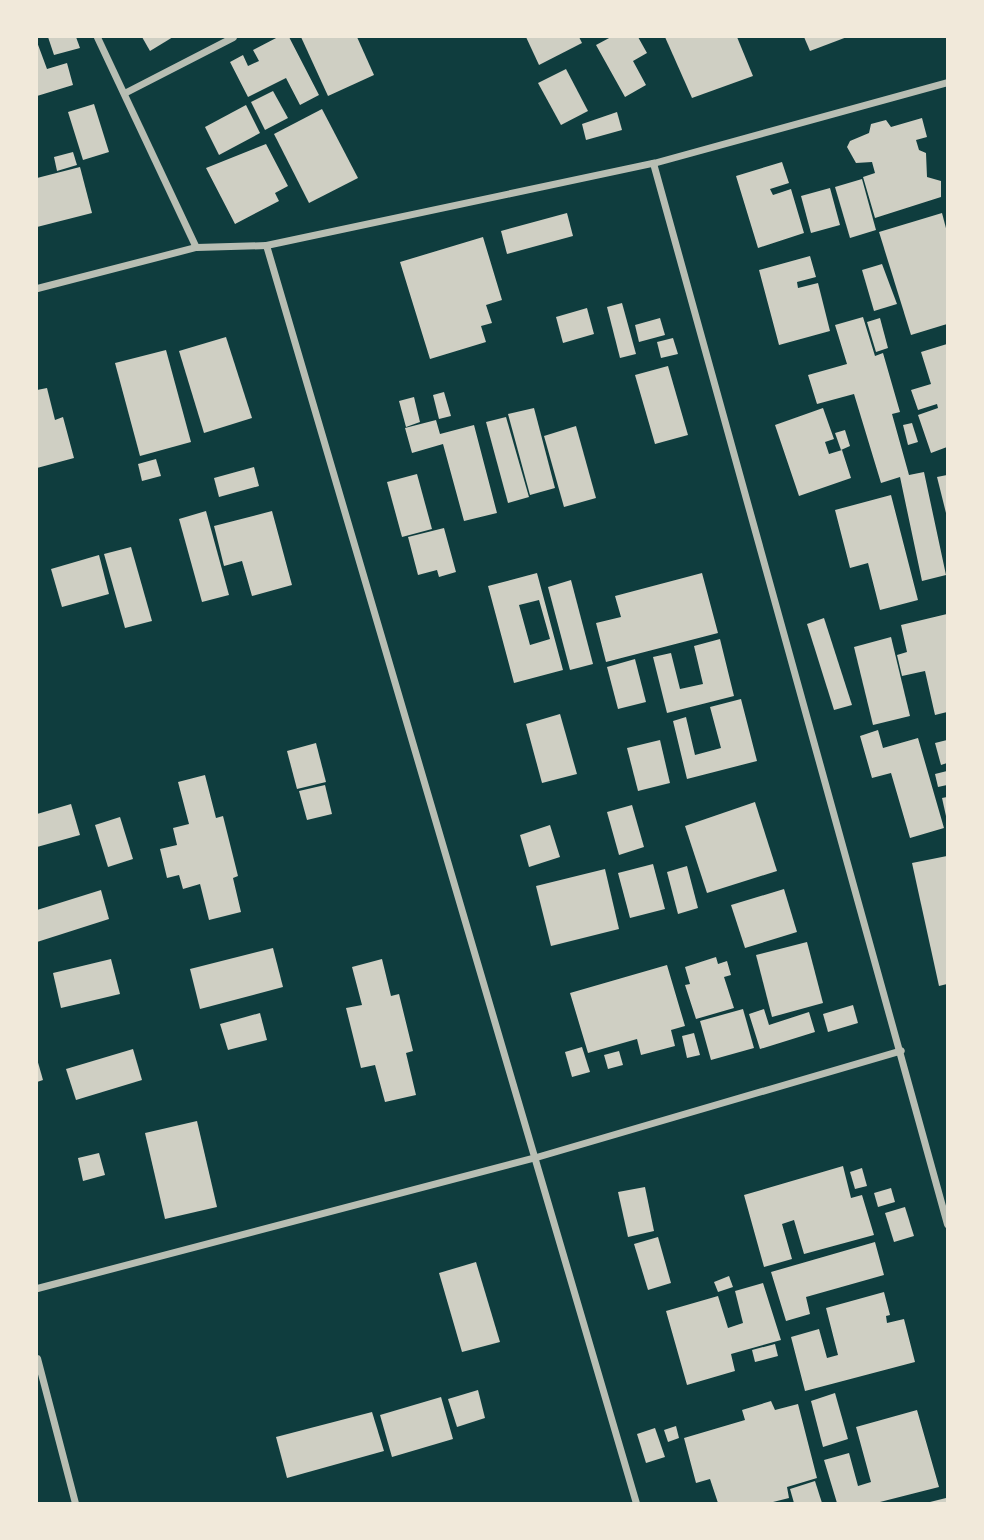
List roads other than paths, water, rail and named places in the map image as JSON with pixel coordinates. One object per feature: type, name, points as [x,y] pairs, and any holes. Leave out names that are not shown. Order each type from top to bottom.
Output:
[{"type":"street","points":[[97,37],[126,92],[196,247]]},
{"type":"street","points":[[126,92],[233,37]]},
{"type":"street","points":[[37,288],[196,247],[266,245],[653,163],[947,82]]},
{"type":"street","points":[[653,163],[901,1050],[947,1224]]},
{"type":"street","points":[[266,245],[636,1503]]},
{"type":"street","points":[[37,1288],[536,1157],[901,1050]]},
{"type":"street","points":[[37,1359],[75,1503]]}]
